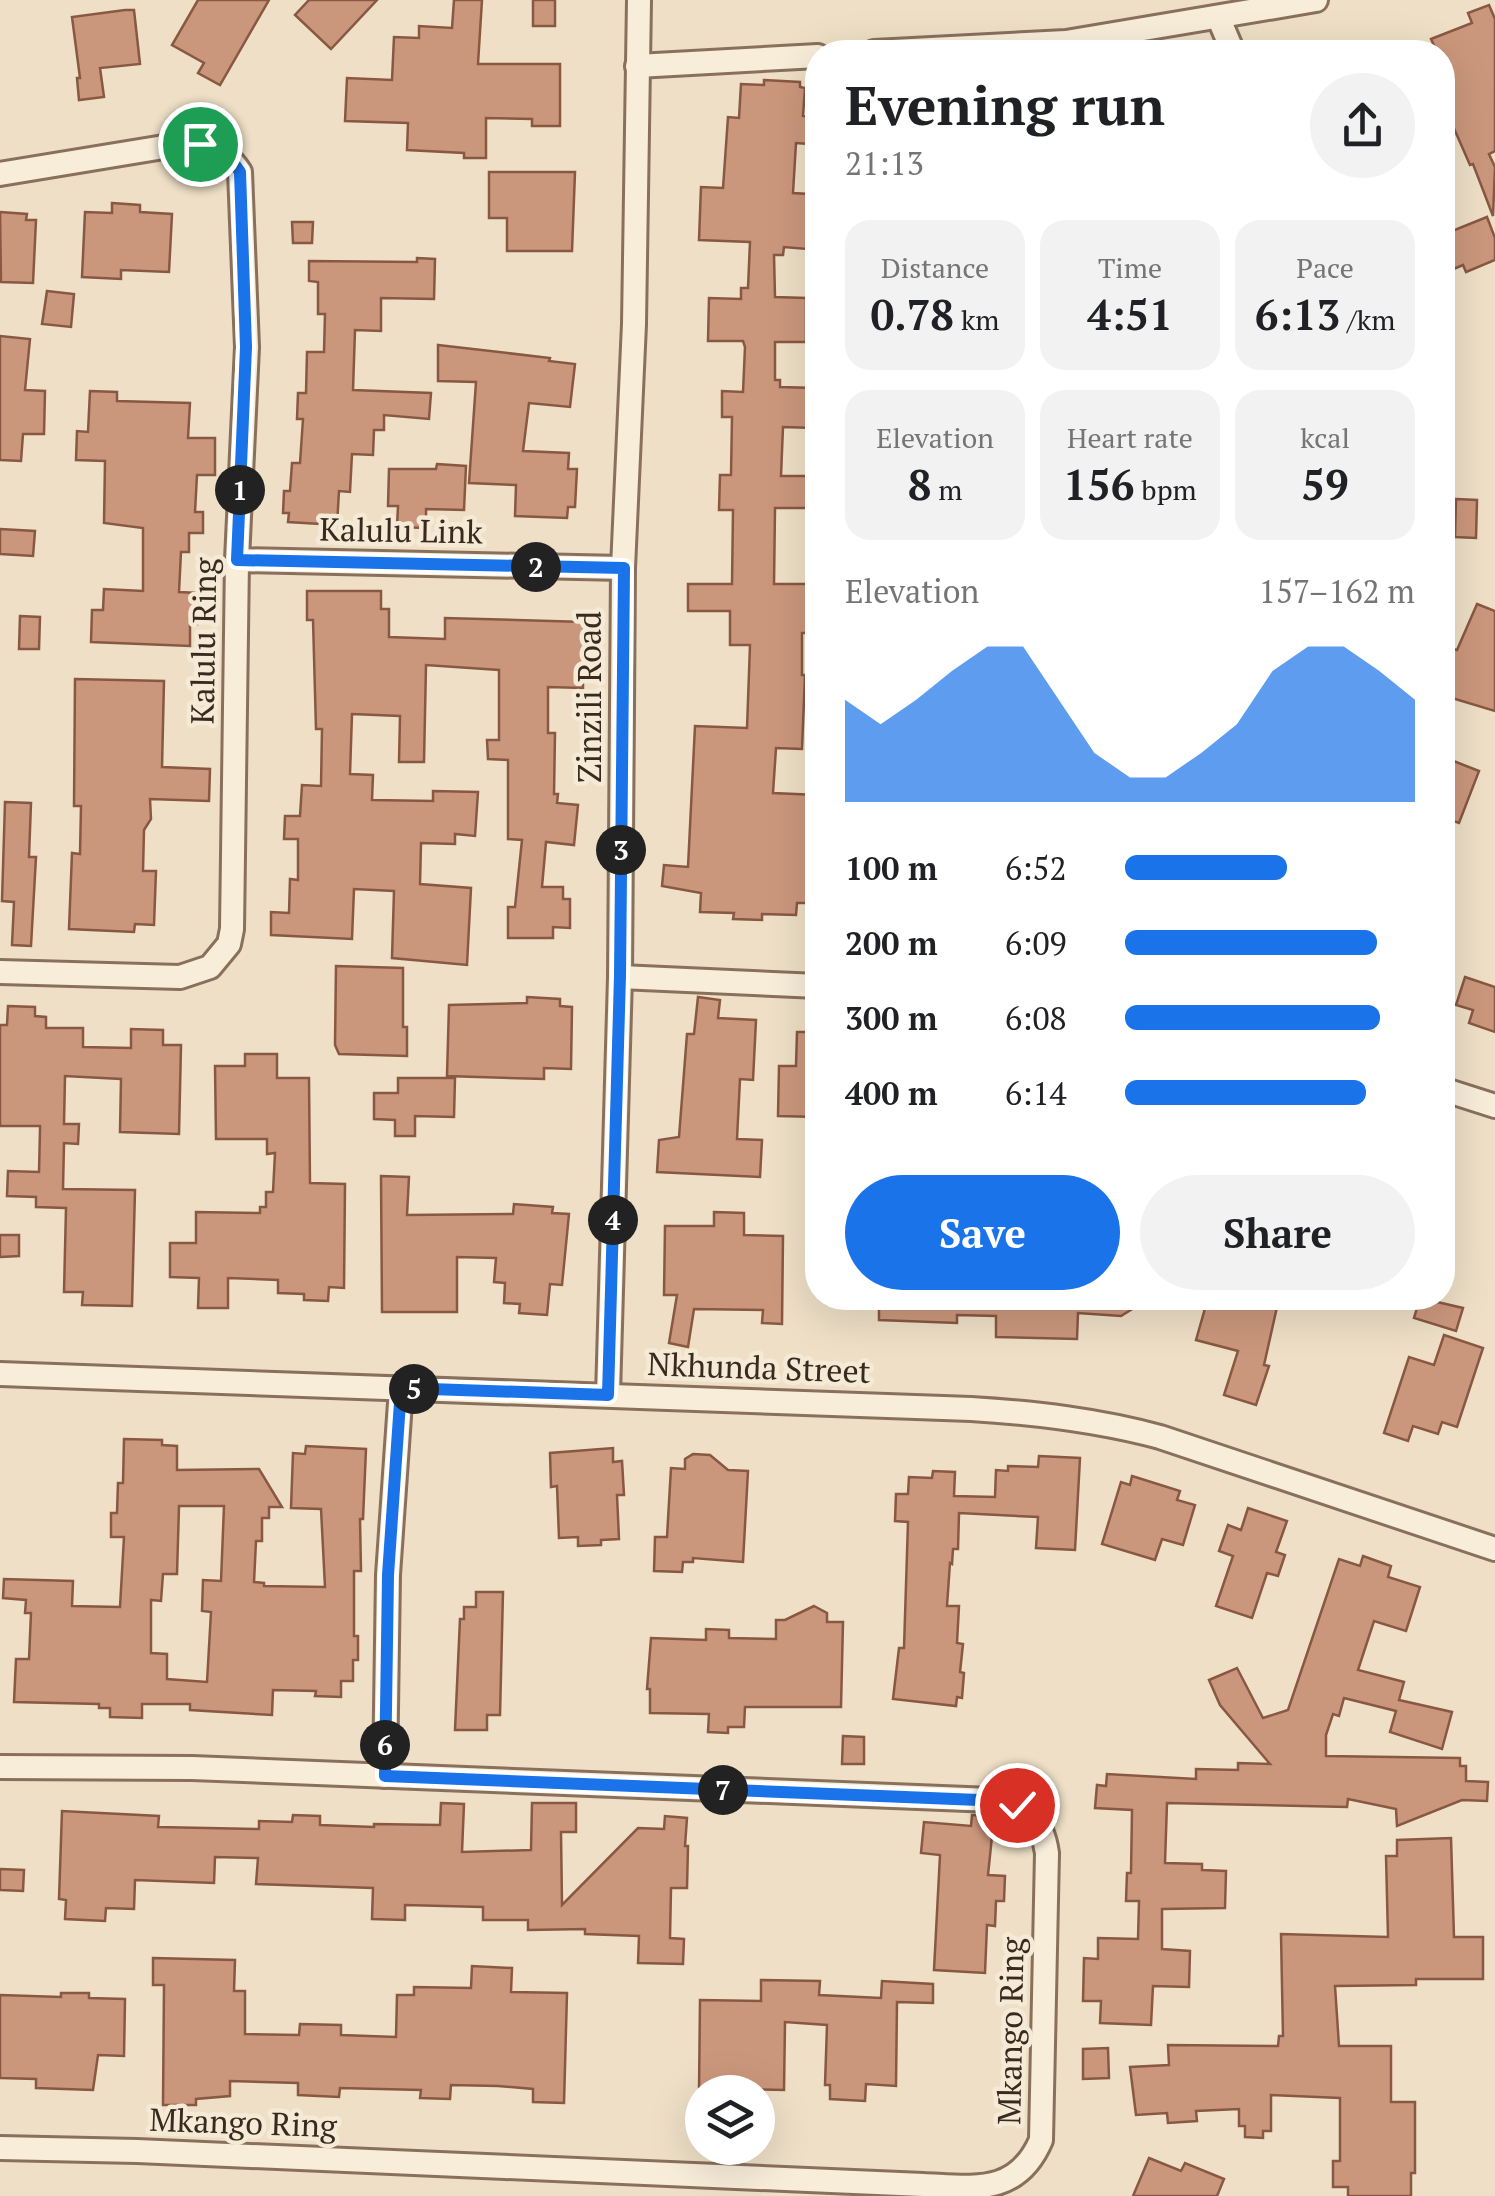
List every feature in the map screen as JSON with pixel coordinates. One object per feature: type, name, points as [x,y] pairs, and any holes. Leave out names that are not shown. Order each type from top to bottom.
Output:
[{"type":"street","name":"Zinzili Road","points":[[608,1395],[639,0]]},
{"type":"street","points":[[1104,40],[1316,0]]},
{"type":"street","points":[[1219,19],[1228,40]]},
{"type":"street","points":[[636,66],[805,57]]},
{"type":"street","name":"Kalulu Ring","points":[[0,174],[176,145],[217,148],[231,158],[240,172],[246,347],[229,944],[210,967],[180,977],[0,972]]},
{"type":"street","name":"Kalulu Link","points":[[237,560],[624,568]]},
{"type":"street","points":[[620,976],[805,985]]},
{"type":"street","points":[[1455,1092],[1495,1106]]},
{"type":"street","name":"Nkhunda Street","points":[[0,1374],[971,1409],[1082,1419],[1194,1447],[1495,1549]]},
{"type":"street","points":[[385,1776],[388,1575],[401,1388]]},
{"type":"street","name":"Mkango Ring","points":[[0,1767],[192,1768],[1004,1802],[1028,1811],[1043,1832],[1048,1853],[1041,2140],[1016,2176],[984,2187],[0,2148]]},
{"type":"building","points":[[198,0],[269,0],[220,85],[198,73],[204,63],[172,45]]},
{"type":"building","points":[[309,0],[377,0],[331,49],[295,15]]},
{"type":"building","points":[[454,0],[482,0],[478,64],[560,64],[560,126],[532,126],[532,119],[486,118],[486,158],[464,158],[464,153],[407,150],[408,123],[345,121],[347,78],[392,80],[394,37],[419,38],[419,26],[452,28]]},
{"type":"building","points":[[533,0],[555,0],[555,26],[533,26]]},
{"type":"building","points":[[1489,5],[1495,19],[1495,151],[1489,154],[1495,167],[1493,216],[1455,131],[1455,40],[1431,39],[1472,23],[1468,13]]},
{"type":"building","points":[[134,10],[140,64],[100,68],[104,97],[79,100],[72,17]]},
{"type":"building","points":[[764,80],[800,82],[800,87],[805,88],[805,144],[796,143],[793,193],[805,194],[805,249],[784,247],[783,255],[774,255],[775,297],[805,298],[805,342],[775,342],[775,380],[780,380],[780,387],[805,388],[805,428],[783,427],[781,476],[805,476],[805,508],[775,508],[774,584],[805,584],[802,749],[776,748],[773,793],[805,794],[805,903],[797,903],[796,915],[762,914],[762,920],[733,919],[734,913],[700,912],[701,893],[662,886],[664,865],[688,867],[695,726],[747,728],[750,645],[730,645],[730,611],[688,611],[688,584],[732,584],[733,510],[719,510],[720,475],[731,475],[732,417],[722,417],[722,391],[743,392],[745,347],[743,341],[708,341],[709,298],[741,299],[741,288],[748,288],[750,242],[699,240],[701,187],[723,188],[728,117],[739,118],[741,84],[764,85]]},
{"type":"building","points":[[489,172],[575,172],[572,251],[507,251],[507,218],[489,218]]},
{"type":"building","points":[[112,203],[140,205],[140,212],[172,214],[169,272],[121,270],[121,279],[82,277],[85,212],[112,213]]},
{"type":"building","points":[[0,212],[27,214],[26,220],[36,220],[33,283],[1,282]]},
{"type":"building","points":[[1487,217],[1495,238],[1495,260],[1466,272],[1463,265],[1455,268],[1455,230]]},
{"type":"building","points":[[292,222],[313,222],[312,243],[293,243]]},
{"type":"building","points":[[417,258],[435,259],[434,299],[381,298],[381,331],[355,330],[353,390],[431,393],[429,419],[384,415],[384,430],[374,430],[373,455],[352,454],[350,492],[339,491],[337,525],[288,522],[289,513],[283,513],[284,491],[290,491],[292,463],[300,463],[303,419],[297,419],[298,393],[306,393],[307,352],[324,352],[325,314],[318,314],[318,282],[309,281],[309,261],[417,262]]},
{"type":"building","points":[[47,291],[74,294],[71,327],[42,324]]},
{"type":"building","points":[[0,336],[30,339],[25,390],[45,391],[44,434],[23,434],[21,461],[0,460]]},
{"type":"building","points":[[438,345],[575,364],[570,407],[529,403],[523,451],[569,453],[568,469],[577,469],[575,507],[568,507],[567,518],[515,516],[516,485],[469,483],[476,382],[438,381]]},
{"type":"building","points":[[90,391],[117,392],[117,401],[190,403],[188,438],[215,438],[215,475],[197,475],[195,512],[203,512],[203,533],[189,533],[189,552],[181,552],[179,592],[198,593],[197,624],[190,623],[190,646],[91,642],[92,610],[103,610],[104,589],[143,591],[143,528],[104,523],[105,461],[76,460],[77,431],[88,432]]},
{"type":"building","points":[[437,464],[466,466],[464,510],[426,509],[426,528],[397,527],[398,506],[388,506],[389,469],[436,469]]},
{"type":"building","points":[[1456,499],[1477,500],[1476,538],[1455,537]]},
{"type":"building","points":[[0,529],[35,531],[33,556],[0,554]]},
{"type":"building","points":[[307,591],[381,591],[381,609],[389,609],[389,637],[445,639],[445,618],[584,622],[583,688],[548,687],[548,733],[555,733],[554,794],[558,794],[557,803],[578,805],[574,845],[546,842],[542,887],[563,887],[563,899],[570,899],[570,928],[553,927],[553,938],[508,938],[508,907],[515,907],[522,840],[508,839],[508,760],[488,759],[487,740],[499,740],[499,670],[426,665],[424,762],[399,762],[400,716],[352,714],[350,774],[373,775],[372,800],[433,801],[433,791],[478,792],[475,836],[455,834],[455,844],[421,843],[420,884],[471,888],[467,965],[392,958],[394,891],[354,889],[352,939],[271,935],[271,912],[289,913],[290,879],[298,880],[298,839],[284,839],[285,816],[300,816],[302,785],[321,786],[322,729],[316,729],[313,620],[307,620]]},
{"type":"building","points":[[1477,604],[1495,611],[1495,711],[1455,699],[1457,650]]},
{"type":"building","points":[[20,616],[40,617],[39,649],[19,649]]},
{"type":"building","points":[[75,679],[164,681],[162,767],[210,769],[209,801],[150,799],[143,871],[156,871],[154,925],[135,924],[134,932],[69,929],[72,853],[80,854],[81,806],[74,806]]},
{"type":"building","points":[[1455,762],[1479,771],[1459,823],[1455,822]]},
{"type":"building","points":[[5,802],[31,803],[29,857],[36,857],[31,946],[12,945],[14,902],[2,901]]},
{"type":"building","points":[[336,966],[403,968],[407,1056],[339,1054],[335,1045]]},
{"type":"building","points":[[1465,977],[1495,987],[1495,1032],[1469,1023],[1473,1010],[1456,1005]]},
{"type":"building","points":[[527,997],[560,999],[560,1006],[572,1007],[571,1069],[544,1068],[544,1079],[447,1076],[449,1005],[527,1003]]},
{"type":"building","points":[[698,997],[720,1000],[718,1018],[756,1020],[753,1080],[740,1079],[737,1139],[762,1140],[760,1177],[657,1172],[659,1140],[679,1137],[687,1034],[694,1034]]},
{"type":"building","points":[[8,1006],[35,1007],[35,1016],[46,1017],[46,1028],[83,1028],[83,1047],[131,1048],[131,1029],[163,1030],[163,1045],[181,1045],[179,1134],[120,1132],[121,1079],[65,1076],[64,1124],[79,1124],[78,1144],[64,1143],[63,1189],[135,1190],[132,1306],[82,1305],[83,1292],[64,1292],[66,1208],[36,1207],[36,1197],[7,1196],[8,1171],[39,1172],[40,1130],[40,1126],[0,1126],[0,1025],[7,1025]]},
{"type":"building","points":[[797,1032],[805,1032],[805,1117],[778,1116],[779,1066],[796,1066]]},
{"type":"building","points":[[245,1054],[277,1054],[277,1078],[309,1078],[310,1183],[345,1184],[344,1288],[329,1287],[328,1301],[304,1300],[304,1294],[278,1293],[278,1280],[228,1278],[228,1308],[198,1308],[199,1278],[170,1277],[170,1243],[196,1243],[196,1212],[260,1213],[260,1207],[266,1207],[266,1192],[273,1192],[275,1153],[267,1154],[267,1139],[216,1139],[215,1066],[245,1066]]},
{"type":"building","points":[[398,1078],[455,1078],[454,1117],[415,1116],[415,1136],[395,1136],[395,1120],[374,1119],[374,1093],[398,1093]]},
{"type":"building","points":[[381,1176],[409,1177],[407,1215],[513,1214],[514,1204],[553,1207],[552,1213],[569,1214],[562,1285],[550,1284],[547,1315],[519,1313],[520,1304],[504,1303],[505,1283],[494,1282],[496,1258],[457,1257],[457,1312],[382,1312]]},
{"type":"building","points":[[714,1212],[744,1213],[744,1235],[783,1236],[782,1324],[762,1323],[763,1310],[694,1309],[688,1347],[669,1343],[677,1295],[664,1295],[665,1226],[714,1226]]},
{"type":"building","points":[[0,1235],[19,1235],[19,1256],[0,1257]]},
{"type":"building","points":[[1463,1308],[1456,1331],[1414,1318],[1416,1310]]},
{"type":"building","points":[[879,1310],[1131,1310],[1121,1316],[1078,1313],[1077,1339],[996,1337],[996,1316],[957,1315],[957,1323],[879,1320]]},
{"type":"building","points":[[1205,1310],[1276,1310],[1264,1365],[1269,1366],[1256,1405],[1224,1395],[1238,1351],[1196,1340]]},
{"type":"building","points":[[1444,1335],[1483,1348],[1457,1427],[1442,1422],[1438,1434],[1413,1426],[1408,1441],[1384,1433],[1409,1357],[1434,1365]]},
{"type":"building","points":[[124,1439],[162,1440],[162,1445],[177,1446],[177,1470],[259,1469],[282,1507],[269,1507],[269,1518],[262,1518],[262,1541],[256,1541],[254,1582],[264,1586],[325,1587],[321,1509],[291,1508],[293,1453],[305,1454],[306,1446],[366,1449],[360,1519],[361,1571],[354,1571],[358,1660],[353,1660],[353,1681],[341,1681],[341,1697],[315,1696],[316,1691],[273,1690],[272,1715],[190,1710],[190,1704],[142,1704],[142,1718],[110,1717],[110,1708],[99,1708],[99,1704],[14,1702],[16,1659],[29,1659],[31,1613],[25,1613],[26,1600],[3,1598],[4,1579],[73,1581],[72,1606],[120,1607],[124,1537],[111,1537],[111,1513],[117,1513],[118,1483],[123,1483]],"holes":[[[179,1506],[224,1506],[221,1581],[203,1580],[202,1611],[211,1612],[207,1682],[167,1679],[167,1654],[151,1653],[151,1600],[161,1601],[163,1574],[177,1574]]]},
{"type":"building","points":[[613,1448],[613,1462],[622,1461],[624,1495],[617,1495],[619,1539],[578,1546],[578,1537],[559,1538],[557,1486],[551,1487],[550,1453]]},
{"type":"building","points":[[693,1454],[710,1455],[728,1470],[748,1471],[743,1562],[693,1558],[693,1562],[683,1562],[682,1572],[654,1571],[655,1537],[667,1537],[671,1468],[685,1469],[685,1459]]},
{"type":"building","points":[[1039,1456],[1080,1458],[1075,1550],[1036,1548],[1038,1517],[959,1513],[958,1549],[953,1549],[950,1563],[947,1606],[959,1606],[957,1643],[963,1644],[962,1698],[957,1697],[956,1706],[893,1699],[899,1648],[904,1648],[908,1522],[895,1521],[896,1494],[908,1494],[909,1477],[932,1478],[933,1471],[955,1472],[954,1496],[995,1497],[996,1470],[1008,1471],[1008,1466],[1038,1467]]},
{"type":"building","points":[[1132,1476],[1180,1491],[1177,1500],[1195,1505],[1183,1545],[1162,1539],[1155,1560],[1102,1544],[1121,1482],[1130,1485]]},
{"type":"building","points":[[1248,1508],[1287,1521],[1276,1552],[1285,1555],[1278,1576],[1267,1573],[1252,1618],[1216,1606],[1233,1556],[1219,1551],[1228,1525],[1241,1530]]},
{"type":"building","points":[[1363,1556],[1391,1566],[1388,1577],[1420,1587],[1406,1631],[1374,1621],[1358,1670],[1404,1682],[1399,1700],[1452,1712],[1442,1749],[1390,1732],[1396,1711],[1344,1698],[1339,1716],[1333,1714],[1326,1735],[1326,1756],[1460,1758],[1460,1766],[1466,1766],[1466,1781],[1488,1782],[1487,1801],[1462,1800],[1397,1826],[1396,1809],[1348,1799],[1347,1807],[1167,1803],[1165,1863],[1202,1864],[1202,1870],[1226,1871],[1225,1908],[1162,1909],[1162,1949],[1190,1951],[1189,1987],[1153,1986],[1151,2025],[1100,2023],[1101,2001],[1083,2001],[1084,1958],[1098,1959],[1098,1938],[1138,1939],[1139,1901],[1126,1901],[1127,1873],[1131,1873],[1132,1810],[1095,1808],[1097,1785],[1106,1786],[1107,1774],[1196,1779],[1196,1769],[1238,1770],[1238,1763],[1270,1764],[1220,1705],[1209,1680],[1237,1668],[1263,1718],[1288,1710],[1339,1559],[1360,1566]]},
{"type":"building","points":[[476,1592],[503,1592],[500,1715],[487,1715],[487,1730],[455,1730],[460,1619],[464,1619],[464,1607],[476,1607]]},
{"type":"building","points":[[814,1606],[827,1613],[827,1622],[843,1622],[841,1707],[745,1707],[744,1727],[728,1727],[728,1733],[708,1732],[709,1714],[650,1713],[647,1689],[651,1638],[706,1640],[706,1629],[729,1630],[729,1638],[776,1639],[776,1620],[785,1620]]},
{"type":"building","points":[[843,1736],[864,1737],[864,1764],[842,1764]]},
{"type":"building","points":[[441,1803],[464,1804],[462,1852],[531,1850],[532,1803],[576,1803],[576,1832],[561,1832],[562,1905],[638,1828],[664,1829],[665,1816],[687,1818],[687,1888],[671,1888],[670,1938],[684,1939],[683,1964],[638,1963],[639,1936],[585,1934],[585,1929],[528,1930],[528,1920],[483,1920],[483,1907],[405,1905],[405,1920],[372,1919],[373,1888],[256,1884],[258,1858],[215,1857],[214,1883],[135,1880],[134,1909],[106,1908],[105,1921],[65,1919],[66,1900],[59,1899],[62,1811],[159,1816],[158,1827],[259,1829],[259,1821],[292,1822],[293,1815],[320,1816],[320,1825],[374,1827],[440,1825]]},
{"type":"building","points":[[972,1815],[994,1817],[988,1875],[1005,1876],[1004,1901],[996,1901],[995,1926],[987,1925],[985,1973],[934,1970],[940,1855],[921,1853],[924,1822],[971,1826]]},
{"type":"building","points":[[1451,1838],[1454,1937],[1483,1937],[1483,1979],[1416,1979],[1416,1985],[1335,1986],[1339,2046],[1391,2046],[1391,2102],[1415,2102],[1415,2173],[1411,2173],[1411,2196],[1348,2196],[1348,2187],[1333,2187],[1333,2161],[1340,2161],[1340,2098],[1271,2095],[1271,2131],[1263,2131],[1263,2138],[1245,2137],[1245,2126],[1239,2126],[1239,2109],[1196,2111],[1197,2121],[1168,2123],[1167,2113],[1136,2115],[1130,2067],[1169,2065],[1168,2045],[1278,2046],[1279,2036],[1283,2036],[1281,1934],[1388,1937],[1386,1856],[1397,1856],[1397,1840]]},
{"type":"building","points":[[0,1869],[24,1870],[23,1891],[0,1890]]},
{"type":"building","points":[[153,1958],[235,1960],[234,1991],[245,1991],[245,2034],[299,2035],[300,2024],[341,2025],[341,2035],[396,2037],[397,1995],[414,1995],[414,1987],[471,1988],[472,1966],[512,1968],[511,1992],[567,1993],[564,2103],[533,2102],[533,2089],[498,2086],[451,2085],[450,2099],[420,2098],[421,2090],[340,2088],[339,2097],[298,2095],[298,2083],[230,2081],[230,2096],[196,2099],[196,2105],[163,2105],[164,1985],[153,1985]]},
{"type":"building","points":[[761,1980],[820,1981],[819,1995],[881,1998],[882,1981],[933,1984],[933,2003],[897,2002],[896,2086],[866,2084],[865,2101],[830,2099],[830,2085],[825,2085],[827,2025],[785,2022],[784,2090],[775,2090],[775,2075],[699,2075],[700,2000],[761,2001]]},
{"type":"building","points":[[61,1993],[125,1999],[124,2056],[98,2055],[93,2090],[36,2088],[36,2079],[0,2078],[0,1995],[61,1997]]},
{"type":"building","points":[[1108,2048],[1109,2078],[1083,2079],[1083,2049]]},
{"type":"building","points":[[1149,2158],[1181,2171],[1185,2163],[1224,2179],[1217,2196],[1133,2196]]},
{"type":"route","points":[[200,144],[217,148],[231,158],[240,172],[246,347],[237,560],[624,568],[620,976],[608,1395],[401,1388],[388,1575],[385,1776],[979,1800],[1017,1805]]}]
